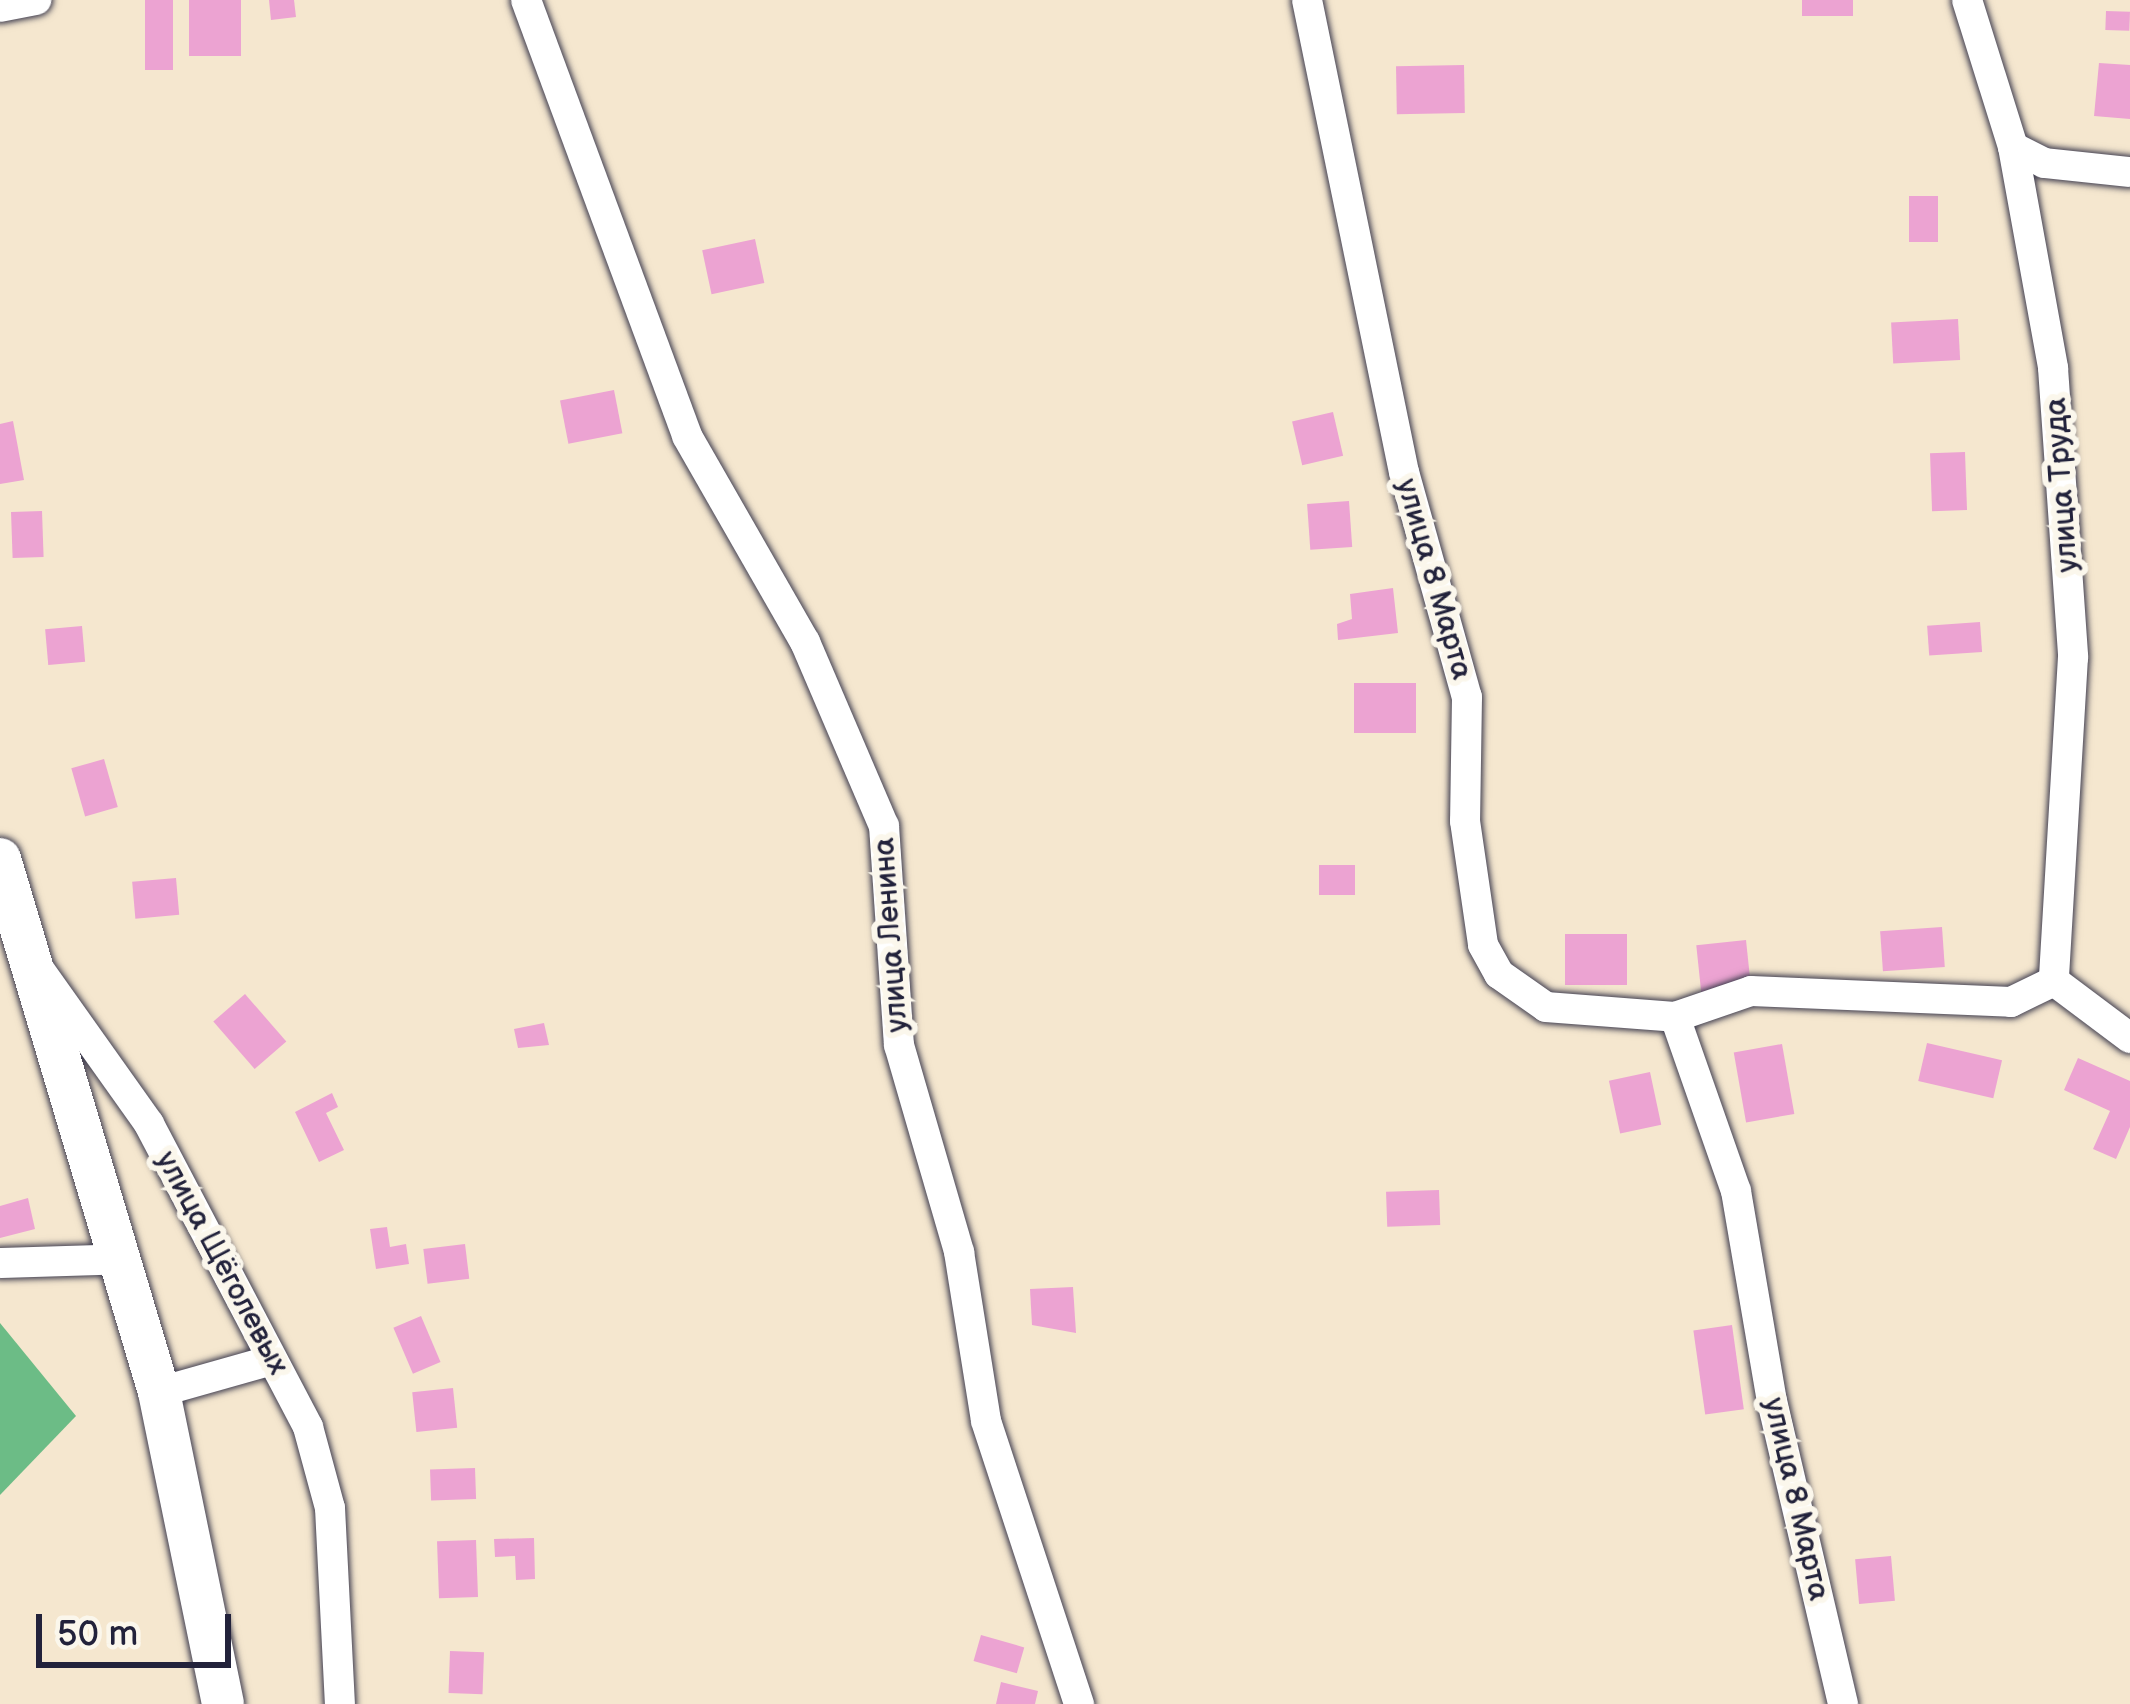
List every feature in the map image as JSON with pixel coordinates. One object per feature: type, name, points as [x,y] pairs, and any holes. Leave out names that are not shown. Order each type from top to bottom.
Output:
[{"type":"main road","name":"улица Щёголевых","points":[[0,859],[31,960]]},
{"type":"main road","points":[[31,960],[160,1392],[223,1704]]},
{"type":"street","points":[[0,7],[36,0]]},
{"type":"street","name":"улица Ленина","points":[[526,0],[687,436],[805,642],[884,826],[899,1046],[959,1252],[986,1421],[1079,1704]]},
{"type":"street","name":"улица 8 Марта","points":[[1307,0],[1404,472],[1467,697],[1465,821],[1483,945],[1499,974],[1546,1007],[1676,1017],[1751,991],[2011,1002],[2054,981]]},
{"type":"street","name":"улица Труда","points":[[1967,0],[2013,147],[2053,368],[2072,638],[2054,981]]},
{"type":"street","points":[[2013,147],[2044,163],[2130,172]]},
{"type":"street","name":"улица Щёголевых","points":[[31,960],[77,1012],[149,1124],[308,1426],[330,1508],[340,1704]]},
{"type":"street","points":[[2054,981],[2130,1038]]},
{"type":"street","name":"улица 8 Марта","points":[[1676,1017],[1736,1191],[1772,1401],[1843,1704]]},
{"type":"street","points":[[0,1263],[124,1259]]},
{"type":"street","points":[[160,1392],[272,1360]]},
{"type":"green space","points":[[0,1323],[76,1416],[0,1495]]},
{"type":"building","points":[[145,0],[173,0],[173,70],[145,70]]},
{"type":"building","points":[[189,0],[241,0],[241,56],[189,56]]},
{"type":"building","points":[[269,0],[294,0],[296,17],[271,20]]},
{"type":"building","points":[[1802,0],[1853,0],[1853,16],[1802,16]]},
{"type":"building","points":[[2106,11],[2130,12],[2129,31],[2105,30]]},
{"type":"building","points":[[2099,63],[2130,65],[2130,119],[2094,116]]},
{"type":"building","points":[[1464,65],[1465,113],[1397,114],[1396,66]]},
{"type":"building","points":[[1909,196],[1938,196],[1938,242],[1909,242]]},
{"type":"building","points":[[755,239],[764,283],[712,294],[702,250]]},
{"type":"building","points":[[1958,319],[1960,360],[1893,363],[1891,323]]},
{"type":"building","points":[[614,390],[622,433],[568,444],[560,400]]},
{"type":"building","points":[[1333,412],[1343,456],[1302,465],[1292,421]]},
{"type":"building","points":[[13,421],[24,480],[0,484],[0,424]]},
{"type":"building","points":[[1965,452],[1967,510],[1932,511],[1930,453]]},
{"type":"building","points":[[1349,501],[1352,547],[1310,550],[1307,504]]},
{"type":"building","points":[[42,511],[44,557],[13,558],[11,512]]},
{"type":"building","points":[[1393,588],[1398,633],[1338,640],[1337,624],[1352,619],[1350,594]]},
{"type":"building","points":[[1980,622],[1982,652],[1929,656],[1927,626]]},
{"type":"building","points":[[82,626],[85,662],[48,665],[45,629]]},
{"type":"building","points":[[1354,683],[1416,683],[1416,733],[1354,733]]},
{"type":"building","points":[[104,759],[118,807],[85,816],[71,768]]},
{"type":"building","points":[[1319,865],[1355,865],[1355,895],[1319,895]]},
{"type":"building","points":[[176,878],[179,915],[135,919],[132,882]]},
{"type":"building","points":[[1942,927],[1945,967],[1883,971],[1880,931]]},
{"type":"building","points":[[1565,934],[1627,934],[1627,985],[1565,985]]},
{"type":"building","points":[[1746,940],[1751,987],[1701,992],[1696,945]]},
{"type":"building","points":[[245,994],[286,1042],[255,1069],[213,1022]]},
{"type":"building","points":[[544,1023],[549,1045],[518,1048],[514,1029]]},
{"type":"building","points":[[1927,1043],[2002,1060],[1993,1098],[1918,1081]]},
{"type":"building","points":[[1782,1044],[1794,1114],[1746,1122],[1734,1053]]},
{"type":"building","points":[[2078,1058],[2130,1081],[2130,1127],[2116,1159],[2093,1149],[2110,1111],[2064,1090]]},
{"type":"building","points":[[1650,1072],[1661,1125],[1620,1134],[1609,1081]]},
{"type":"building","points":[[332,1093],[338,1107],[326,1113],[344,1150],[319,1162],[295,1112]]},
{"type":"building","points":[[1439,1190],[1440,1225],[1387,1227],[1386,1192]]},
{"type":"building","points":[[28,1198],[35,1229],[0,1238],[0,1206]]},
{"type":"building","points":[[387,1227],[390,1247],[406,1244],[409,1264],[376,1269],[370,1229]]},
{"type":"building","points":[[465,1244],[469,1279],[428,1284],[423,1249]]},
{"type":"building","points":[[1073,1287],[1076,1333],[1032,1325],[1030,1289]]},
{"type":"building","points":[[421,1316],[441,1362],[413,1374],[393,1328]]},
{"type":"building","points":[[1732,1325],[1744,1409],[1705,1415],[1693,1330]]},
{"type":"building","points":[[453,1388],[457,1428],[416,1432],[412,1392]]},
{"type":"building","points":[[475,1468],[476,1499],[431,1501],[430,1470]]},
{"type":"building","points":[[534,1538],[535,1579],[516,1580],[515,1556],[495,1557],[494,1539]]},
{"type":"building","points":[[476,1540],[478,1597],[439,1598],[437,1541]]},
{"type":"building","points":[[1891,1556],[1895,1601],[1859,1604],[1855,1559]]},
{"type":"building","points":[[981,1635],[1024,1647],[1017,1673],[974,1661]]},
{"type":"building","points":[[450,1651],[484,1652],[483,1694],[449,1693]]},
{"type":"building","points":[[1001,1682],[1038,1691],[1035,1704],[996,1704]]}]
